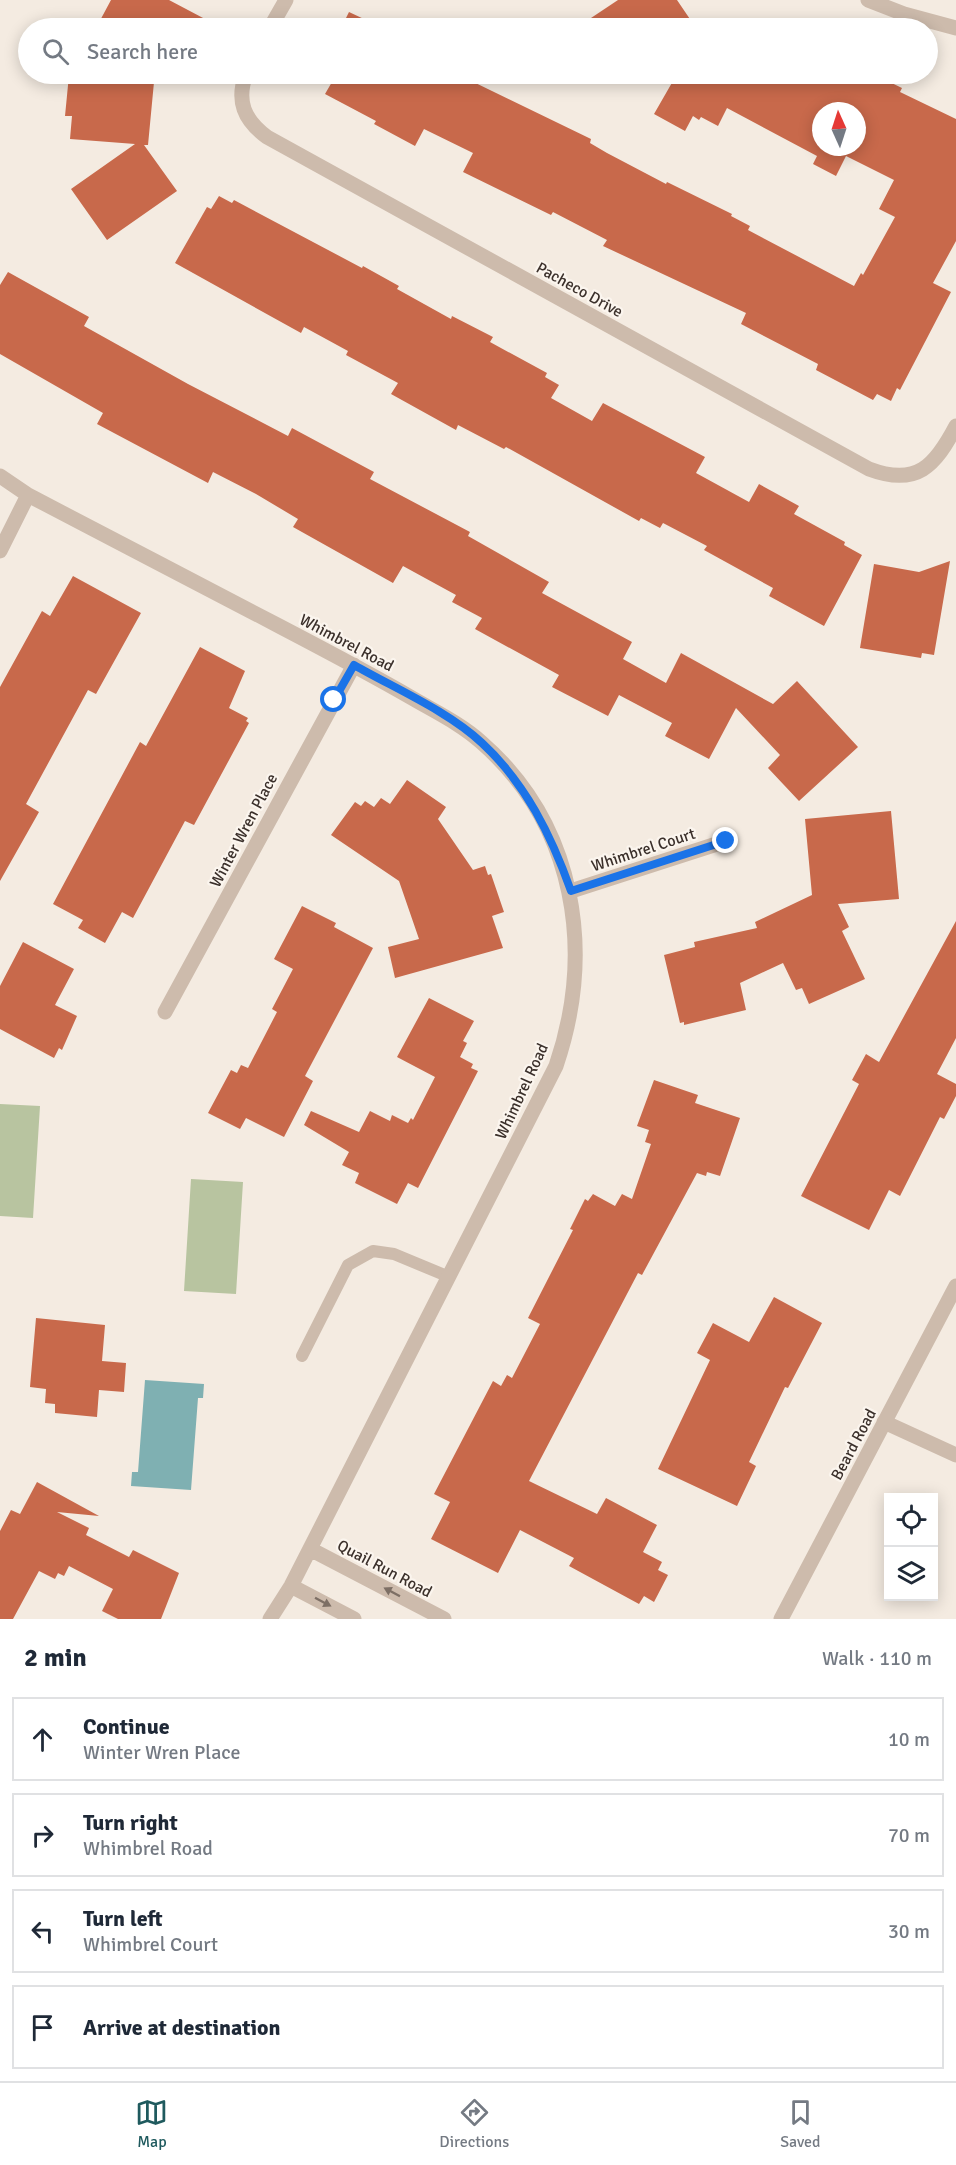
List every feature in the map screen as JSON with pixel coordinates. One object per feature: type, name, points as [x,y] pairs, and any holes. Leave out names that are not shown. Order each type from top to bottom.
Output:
[{"type":"street","points":[[276,18],[286,0]]},
{"type":"street","points":[[868,0],[919,18]]},
{"type":"street","points":[[938,23],[956,28]]},
{"type":"street","name":"Pacheco Drive","points":[[243,84],[242,105],[250,123],[267,137],[869,470],[895,476],[916,473],[935,461],[956,426]]},
{"type":"street","name":"Whimbrel Road","points":[[0,476],[28,495],[354,665],[454,722],[481,742],[524,791],[542,821],[571,891],[577,957],[566,1037],[545,1088],[447,1276],[291,1586]]},
{"type":"street","points":[[0,551],[28,495]]},
{"type":"street","name":"Winter Wren Place","points":[[165,1012],[354,665]]},
{"type":"street","name":"Whimbrel Court","points":[[571,891],[726,841]]},
{"type":"street","name":"Beard Road","points":[[781,1619],[956,1286]]},
{"type":"street","points":[[884,1422],[956,1455]]},
{"type":"street","name":"Quail Run Road","points":[[310,1549],[444,1619]]},
{"type":"street","points":[[270,1619],[291,1586],[354,1619]]},
{"type":"lane","points":[[302,1356],[348,1265],[374,1251],[394,1254],[447,1276]]},
{"type":"green space","points":[[0,1104],[40,1106],[33,1218],[0,1216]]},
{"type":"green space","points":[[191,1179],[243,1182],[236,1294],[184,1291]]},
{"type":"water","points":[[145,1380],[204,1384],[203,1398],[198,1398],[191,1490],[131,1486],[132,1472],[138,1472]]},
{"type":"building","points":[[111,0],[169,0],[203,18],[101,18]]},
{"type":"building","points":[[618,0],[677,0],[689,18],[591,18]]},
{"type":"building","points":[[349,12],[362,18],[346,18]]},
{"type":"building","points":[[68,84],[154,84],[148,145],[144,145],[177,191],[107,240],[71,189],[135,144],[70,139],[72,116],[65,116]]},
{"type":"building","points":[[331,84],[478,84],[591,139],[590,143],[666,184],[667,182],[732,214],[731,216],[750,226],[748,230],[854,286],[861,273],[863,275],[895,217],[879,209],[894,180],[846,156],[866,156],[866,102],[812,102],[812,153],[727,108],[718,126],[701,117],[699,120],[693,116],[685,131],[654,114],[671,84],[894,84],[902,88],[900,92],[956,119],[956,241],[933,283],[951,292],[900,390],[897,388],[891,401],[877,394],[873,400],[816,370],[818,364],[741,324],[746,313],[603,246],[607,240],[553,212],[551,215],[463,172],[473,153],[424,129],[415,146],[374,124],[376,121],[325,94]]},
{"type":"building","points":[[817,156],[846,156],[836,176],[813,164]]},
{"type":"building","points":[[219,196],[232,203],[234,200],[362,268],[363,266],[399,286],[397,289],[451,319],[452,316],[493,337],[490,342],[547,373],[545,377],[559,385],[551,398],[592,421],[603,403],[705,457],[696,473],[749,502],[759,484],[799,506],[794,514],[845,542],[844,545],[862,555],[824,626],[769,596],[773,588],[704,550],[707,546],[663,523],[660,528],[641,518],[639,521],[506,447],[504,449],[458,425],[456,430],[391,394],[398,383],[346,355],[348,351],[304,327],[301,333],[175,263],[207,207],[211,209]]},
{"type":"building","points":[[8,272],[89,317],[84,326],[288,436],[292,428],[374,472],[370,479],[470,532],[468,536],[549,582],[542,593],[632,642],[623,659],[666,683],[681,653],[773,704],[797,681],[858,747],[799,801],[768,768],[780,755],[736,708],[709,759],[665,736],[672,723],[619,695],[608,716],[552,687],[559,675],[475,629],[482,618],[452,602],[456,595],[403,566],[393,583],[293,527],[298,519],[256,494],[213,472],[208,483],[97,424],[103,413],[0,354],[0,285]]},
{"type":"building","points":[[950,561],[934,655],[922,653],[921,658],[860,648],[874,564],[919,572]]},
{"type":"building","points":[[73,576],[141,613],[96,694],[88,690],[26,804],[39,812],[0,881],[0,687],[42,611],[50,616]]},
{"type":"building","points":[[200,647],[245,671],[229,708],[248,718],[246,721],[249,723],[194,825],[185,821],[133,918],[122,912],[105,943],[78,928],[83,920],[53,904],[140,742],[146,746]]},
{"type":"building","points":[[407,780],[446,807],[438,819],[473,870],[485,866],[488,875],[491,874],[504,912],[492,916],[503,948],[395,978],[388,947],[419,939],[399,881],[331,835],[355,802],[361,806],[365,801],[374,807],[381,798],[390,804]]},
{"type":"building","points":[[891,811],[899,899],[838,904],[849,927],[842,931],[865,979],[809,1004],[802,988],[796,990],[783,963],[740,983],[746,1010],[684,1025],[684,1022],[680,1023],[664,955],[695,947],[694,942],[757,928],[755,922],[812,895],[805,819]]},
{"type":"building","points":[[302,906],[336,923],[334,927],[373,948],[305,1076],[313,1081],[284,1137],[246,1118],[240,1129],[208,1113],[231,1070],[237,1073],[241,1065],[248,1068],[277,1012],[272,1009],[293,969],[274,959]]},
{"type":"building","points":[[956,921],[956,1038],[937,1074],[956,1084],[956,1096],[944,1119],[940,1117],[900,1196],[889,1190],[869,1230],[801,1196],[859,1084],[852,1080],[866,1054],[879,1062]]},
{"type":"building","points":[[23,942],[74,969],[55,1005],[77,1016],[62,1050],[59,1048],[54,1058],[0,1029],[0,986]]},
{"type":"building","points":[[429,998],[474,1021],[463,1041],[467,1043],[460,1057],[473,1064],[471,1068],[478,1071],[418,1188],[408,1183],[397,1204],[355,1183],[359,1173],[342,1165],[349,1152],[304,1125],[311,1111],[359,1132],[370,1111],[390,1121],[392,1115],[408,1123],[411,1118],[413,1120],[435,1077],[397,1057]]},
{"type":"building","points":[[654,1080],[698,1095],[695,1103],[740,1118],[720,1176],[707,1172],[706,1176],[697,1173],[642,1275],[638,1273],[529,1481],[597,1514],[606,1498],[657,1525],[643,1552],[662,1562],[658,1570],[668,1575],[654,1602],[644,1596],[639,1604],[569,1566],[574,1558],[520,1530],[498,1573],[431,1539],[450,1502],[434,1494],[493,1381],[501,1386],[507,1375],[512,1378],[540,1324],[528,1318],[573,1230],[570,1229],[585,1199],[588,1201],[593,1194],[615,1206],[622,1194],[632,1199],[651,1144],[645,1142],[649,1130],[637,1126]]},
{"type":"building","points":[[774,1297],[822,1323],[788,1388],[785,1387],[749,1462],[756,1466],[737,1506],[658,1469],[710,1360],[697,1353],[713,1323],[749,1342]]},
{"type":"building","points":[[36,1318],[105,1325],[102,1361],[126,1363],[124,1392],[99,1390],[97,1417],[55,1413],[55,1404],[45,1403],[46,1389],[30,1387]]},
{"type":"building","points":[[37,1482],[99,1516],[57,1512],[89,1528],[86,1535],[129,1557],[133,1550],[179,1573],[161,1619],[118,1619],[102,1611],[113,1589],[69,1566],[64,1576],[58,1573],[55,1579],[39,1571],[13,1619],[0,1619],[0,1531],[11,1510],[20,1514]]},
{"type":"route","points":[[334,700],[354,665],[454,722],[481,742],[524,791],[542,821],[571,891],[726,841]]}]
